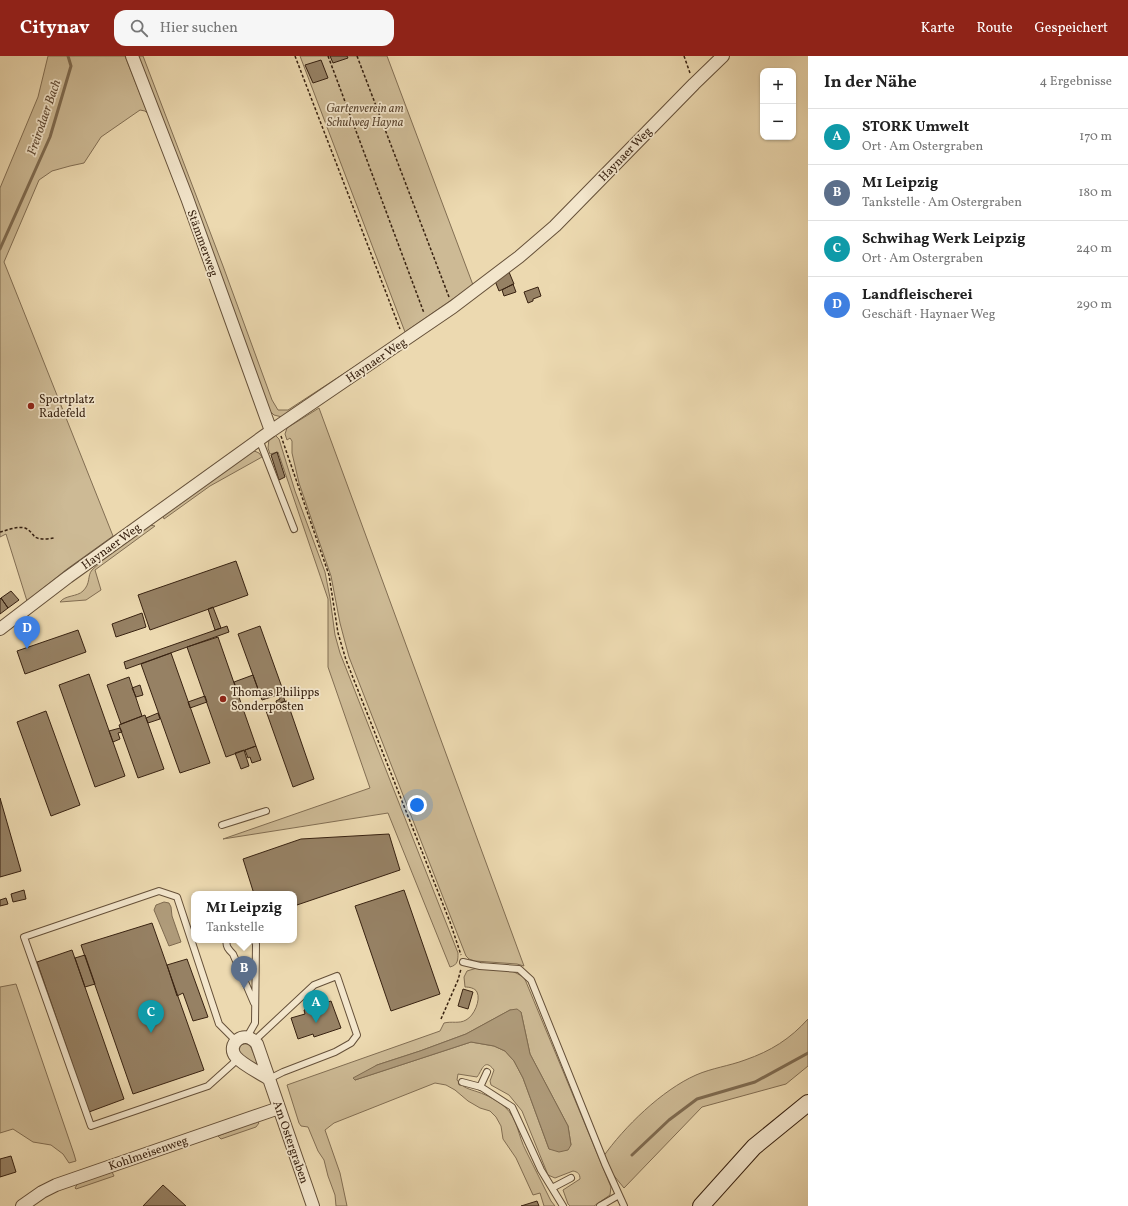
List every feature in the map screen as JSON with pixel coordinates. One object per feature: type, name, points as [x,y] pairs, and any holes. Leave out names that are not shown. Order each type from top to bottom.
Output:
[{"type":"street","name":"Stämmerweg","points":[[132,56],[274,429]]},
{"type":"street","name":"Haynaer Weg","points":[[0,629],[68,577],[259,439],[453,307],[519,257],[546,234],[723,56]]},
{"type":"street","points":[[246,1040],[233,1049],[235,1057],[269,1079]]},
{"type":"street","name":"Am Ostergraben","points":[[246,1040],[269,1079],[313,1206]]},
{"type":"street","points":[[701,1206],[754,1147],[808,1103]]},
{"type":"street","name":"Kohlmeisenweg","points":[[22,1206],[42,1192],[56,1185],[279,1108]]},
{"type":"lane","points":[[259,439],[294,529]]},
{"type":"lane","points":[[222,825],[266,811]]},
{"type":"lane","points":[[191,939],[177,897],[159,891],[24,937],[91,1126],[208,1086],[238,1060]]},
{"type":"lane","points":[[192,943],[219,1024],[246,1040]]},
{"type":"lane","points":[[227,943],[228,949],[233,954],[255,1007]]},
{"type":"lane","points":[[246,1040],[256,1023],[256,943]]},
{"type":"lane","points":[[463,962],[480,966],[519,969],[531,980],[604,1164],[624,1206]]},
{"type":"lane","points":[[246,1040],[314,985],[337,976],[357,1035],[351,1043],[335,1052],[282,1072],[269,1079]]},
{"type":"lane","points":[[480,1087],[487,1072]]},
{"type":"lane","points":[[462,1082],[480,1087],[512,1107],[521,1124],[527,1142],[563,1206]]},
{"type":"lane","points":[[552,1188],[571,1178]]},
{"type":"lane","points":[[600,1206],[619,1195]]},
{"type":"path","points":[[295,56],[404,340]]},
{"type":"path","points":[[328,56],[428,323]]},
{"type":"path","points":[[357,56],[453,307]]},
{"type":"path","points":[[684,56],[694,84]]},
{"type":"path","points":[[274,429],[329,575],[338,633],[346,660],[450,922],[463,962],[458,980],[441,1019]]},
{"type":"path","points":[[0,532],[20,528],[26,529],[35,537],[41,539],[54,538]]},
{"type":"green space","name":"Sportplatz Radefeld","points":[[48,56],[125,56],[148,114],[145,111],[140,110],[101,137],[84,163],[52,171],[39,180],[4,262],[113,536],[67,569],[27,601],[6,534],[0,537],[0,188],[38,97]]},
{"type":"green space","points":[[138,56],[143,56],[272,400],[278,410],[288,410],[380,350],[282,417],[274,415],[270,411]]},
{"type":"green space","name":"Gartenverein am Schulweg Hayna","points":[[300,56],[387,56],[473,285],[405,332]]},
{"type":"green space","points":[[319,408],[524,966],[517,964],[475,961],[466,956],[349,657],[340,623],[331,576],[299,483],[292,453],[292,441],[290,438],[287,440],[285,434],[287,428]]},
{"type":"green space","points":[[275,435],[279,439],[295,491],[325,572],[335,635],[340,653],[458,953],[457,962],[455,965],[450,967],[388,813],[223,839],[370,788],[328,667],[328,599],[278,452],[270,454],[268,448],[269,439]]},
{"type":"green space","points":[[252,450],[259,453],[262,457],[210,486],[164,519],[163,515],[241,460]]},
{"type":"green space","points":[[150,525],[155,526],[95,570],[101,590],[86,600],[60,602],[65,598],[83,591],[87,585],[92,570],[113,551]]},
{"type":"green space","points":[[477,968],[512,971],[524,977],[611,1187],[610,1195],[594,1206],[570,1206],[568,1204],[563,1190],[580,1179],[579,1175],[573,1171],[555,1178],[548,1175],[522,1111],[509,1095],[491,1085],[490,1081],[494,1070],[491,1066],[486,1065],[477,1077],[458,1074],[457,1080],[466,1088],[496,1100],[505,1107],[513,1117],[523,1145],[551,1201],[555,1206],[544,1206],[540,1193],[533,1195],[516,1158],[503,1139],[501,1126],[496,1117],[490,1111],[480,1108],[468,1101],[455,1090],[446,1085],[435,1083],[334,1123],[325,1130],[340,1173],[347,1206],[336,1206],[335,1195],[324,1160],[318,1151],[308,1127],[301,1126],[299,1123],[287,1085],[440,1031],[444,1023],[461,1022],[466,1020],[472,1015],[478,999],[477,992],[475,990],[465,987],[464,977],[467,971]],"holes":[[[510,1010],[521,1012],[530,1054],[568,1126],[571,1145],[549,1149],[523,1078],[514,1061],[505,1051],[494,1046],[471,1042],[355,1080],[377,1065],[466,1034]]]},
{"type":"green space","points":[[16,984],[76,1161],[69,1163],[63,1154],[51,1145],[33,1142],[13,1129],[0,1133],[0,987]]},
{"type":"green space","points":[[808,1019],[808,1066],[786,1084],[702,1107],[624,1188],[611,1172],[603,1157],[612,1145],[645,1110],[670,1090],[696,1075],[745,1060],[780,1044]]},
{"type":"green space","points":[[245,1043],[250,1045],[257,1062],[256,1065],[239,1052],[240,1046]]},
{"type":"green space","points":[[257,1121],[259,1123],[256,1127],[221,1139],[218,1136]]},
{"type":"green space","points":[[112,1172],[114,1176],[76,1189],[75,1188],[78,1183]]},
{"type":"shaded area","points":[[164,902],[169,903],[171,907],[172,916],[181,942],[169,946],[154,910],[156,905]]},
{"type":"shaded area","points":[[517,1009],[521,1012],[530,1054],[568,1126],[571,1145],[568,1150],[559,1152],[549,1149],[523,1078],[514,1061],[505,1051],[494,1046],[471,1042],[355,1080],[353,1078],[377,1065],[466,1034],[510,1010]]},
{"type":"building","points":[[330,56],[347,56],[348,58],[333,63]]},
{"type":"building","points":[[321,60],[328,78],[313,83],[305,65]]},
{"type":"building","points":[[509,272],[514,284],[499,291],[495,281]]},
{"type":"building","points":[[513,284],[516,292],[504,296],[502,290]]},
{"type":"building","points":[[538,287],[541,296],[528,303],[524,292]]},
{"type":"building","points":[[277,452],[285,477],[279,480],[271,455]]},
{"type":"building","points":[[236,561],[248,595],[150,630],[138,595]]},
{"type":"building","points":[[11,591],[19,600],[8,608],[1,598]]},
{"type":"building","points":[[1,598],[8,608],[0,614],[0,599]]},
{"type":"building","points":[[213,607],[221,628],[215,630],[208,609]]},
{"type":"building","points":[[142,613],[146,627],[116,637],[112,624]]},
{"type":"building","points":[[227,626],[229,632],[126,669],[124,662]]},
{"type":"building","points":[[260,626],[284,693],[262,700],[238,634]]},
{"type":"building","points":[[78,630],[86,652],[25,674],[17,651]]},
{"type":"building","name":"Thomas Philipps Sonderposten","points":[[218,637],[256,746],[226,757],[187,647]]},
{"type":"building","points":[[171,653],[210,763],[180,773],[141,664]]},
{"type":"building","points":[[89,674],[125,776],[95,787],[59,685]]},
{"type":"building","points":[[253,675],[258,689],[239,696],[234,682]]},
{"type":"building","points":[[129,677],[142,716],[121,724],[107,685]]},
{"type":"building","points":[[140,685],[143,695],[136,697],[132,688]]},
{"type":"building","points":[[282,693],[285,701],[277,704],[276,701],[280,699],[279,695]]},
{"type":"building","points":[[205,696],[207,702],[190,708],[188,702]]},
{"type":"building","points":[[287,701],[314,779],[293,787],[265,708]]},
{"type":"building","points":[[46,711],[80,805],[51,816],[17,722]]},
{"type":"building","points":[[158,713],[160,719],[148,723],[146,718]]},
{"type":"building","points":[[145,715],[164,769],[138,778],[119,725]]},
{"type":"building","points":[[120,728],[122,732],[118,733],[120,739],[113,742],[109,731]]},
{"type":"building","points":[[256,746],[261,760],[252,763],[245,750]]},
{"type":"building","points":[[244,750],[249,766],[241,769],[235,753]]},
{"type":"building","points":[[0,798],[21,871],[0,877]]},
{"type":"building","points":[[389,834],[400,870],[297,905],[297,891],[253,891],[243,859],[301,839]]},
{"type":"building","points":[[24,890],[26,899],[13,902],[11,894]]},
{"type":"building","points":[[404,890],[440,994],[391,1011],[355,906]]},
{"type":"building","points":[[6,898],[8,904],[0,906],[0,900]]},
{"type":"building","points":[[152,923],[204,1070],[133,1094],[81,945]]},
{"type":"building","points":[[72,950],[124,1099],[89,1112],[37,962]]},
{"type":"building","points":[[85,955],[95,984],[85,987],[75,958]]},
{"type":"building","points":[[187,959],[208,1017],[193,1021],[183,993],[177,996],[167,965]]},
{"type":"building","points":[[463,989],[473,992],[468,1009],[458,1006]]},
{"type":"building","points":[[331,1001],[341,1028],[314,1037],[313,1034],[298,1039],[291,1018],[305,1014],[304,1010]]},
{"type":"building","points":[[11,1156],[16,1172],[0,1177],[0,1159]]},
{"type":"building","points":[[163,1185],[186,1206],[143,1206]]},
{"type":"building","points":[[537,1201],[539,1206],[521,1206]]},
{"type":"waterway","name":"Freirodaer Bach","points":[[0,249],[50,137],[71,66],[68,56]]},
{"type":"waterway","points":[[632,1155],[669,1120],[697,1099],[755,1082],[808,1053]]},
{"type":"place","name":"Sportplatz Radefeld","points":[[31,406]]},
{"type":"place","name":"Landfleischerei","points":[[27,649]]},
{"type":"place","name":"Thomas Philipps Sonderposten","points":[[223,699]]},
{"type":"place","name":"M1 Leipzig","points":[[244,989]]},
{"type":"place","name":"STORK Umwelt","points":[[316,1023]]},
{"type":"place","name":"Schwihag Werk Leipzig","points":[[151,1033]]}]
